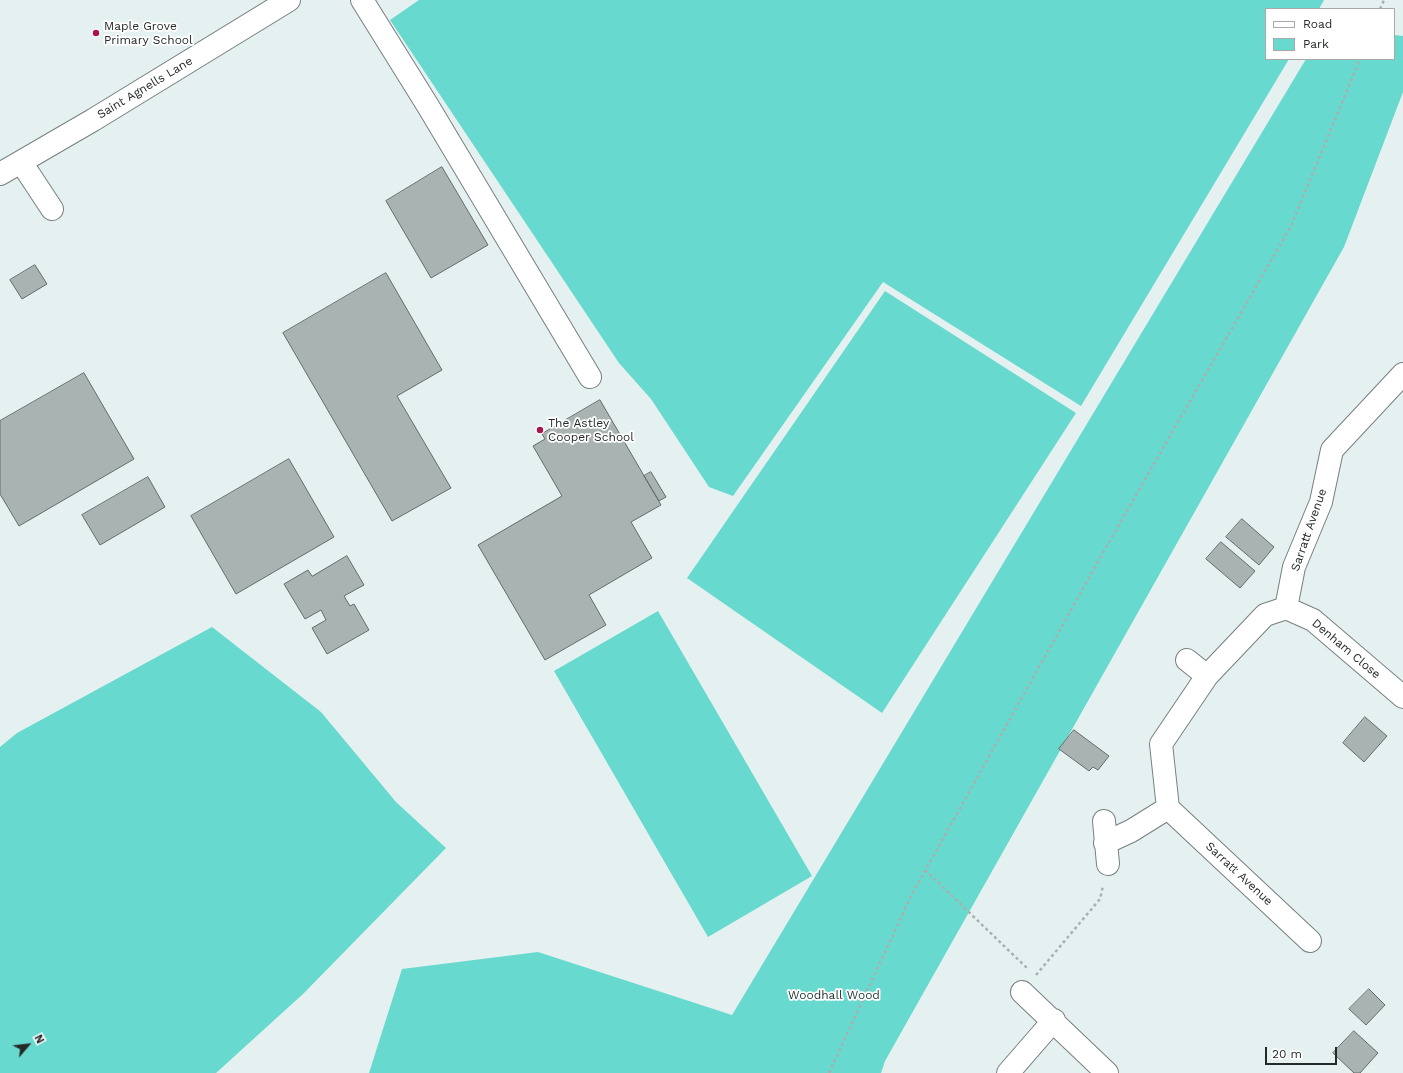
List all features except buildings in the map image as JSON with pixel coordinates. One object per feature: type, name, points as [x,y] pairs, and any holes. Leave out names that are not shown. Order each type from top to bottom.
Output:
[{"type":"street","name":"Saint Agnells Lane","points":[[0,174],[159,80],[289,0]]},
{"type":"street","points":[[362,0],[428,106],[590,376]]},
{"type":"street","points":[[21,162],[52,209]]},
{"type":"street","name":"Sarratt Avenue","points":[[1286,608],[1294,567],[1321,502],[1332,450],[1403,374]]},
{"type":"street","points":[[1105,843],[1131,832],[1168,808],[1161,744],[1207,676],[1265,615],[1286,608]]},
{"type":"street","name":"Denham Close","points":[[1286,608],[1312,620],[1403,697]]},
{"type":"street","points":[[1187,660],[1207,676]]},
{"type":"street","name":"Sarratt Avenue","points":[[1168,808],[1310,941]]},
{"type":"street","points":[[1104,821],[1108,864]]},
{"type":"street","points":[[1029,984],[1054,1020],[1107,1073]]},
{"type":"street","points":[[1008,1073],[1054,1020]]},
{"type":"path","points":[[829,1073],[912,894],[925,870],[1113,535],[1291,226],[1360,60]]},
{"type":"path","points":[[925,870],[1029,984],[1100,899],[1108,864]]},
{"type":"green space","points":[[419,0],[1324,0],[1320,8],[1265,8],[1265,60],[1288,60],[1081,406],[883,282],[733,496],[709,487],[651,399],[619,363],[390,20]]},
{"type":"green space","name":"Woodhall Wood","points":[[1395,35],[1403,36],[1403,92],[1344,247],[885,1061],[881,1073],[369,1073],[402,969],[538,952],[732,1015],[1305,60],[1395,60]]},
{"type":"green space","points":[[885,291],[1076,413],[882,713],[687,578]]},
{"type":"green space","points":[[658,611],[812,876],[708,937],[554,671]]},
{"type":"green space","points":[[212,627],[321,712],[396,802],[446,848],[303,994],[216,1073],[0,1073],[0,747],[17,733]]},
{"type":"place","name":"Maple Grove Primary School","points":[[96,33]]},
{"type":"place","name":"The Astley Cooper School","points":[[540,430]]}]
